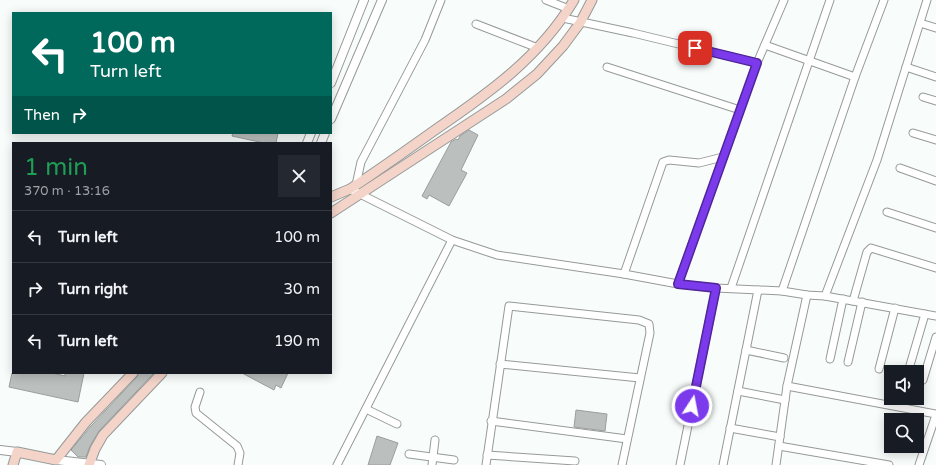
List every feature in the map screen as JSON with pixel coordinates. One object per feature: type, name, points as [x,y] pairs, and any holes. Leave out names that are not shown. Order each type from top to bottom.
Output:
[{"type":"main road","points":[[332,197],[353,187],[496,87],[538,48],[563,18],[574,0]]},
{"type":"main road","points":[[332,212],[506,100],[537,74],[554,56],[580,23],[592,0]]},
{"type":"main road","points":[[13,465],[17,452],[56,460],[86,422],[133,374]]},
{"type":"main road","points":[[90,464],[95,449],[103,435],[161,374]]},
{"type":"street","points":[[332,80],[364,0]]},
{"type":"street","points":[[332,117],[382,0]]},
{"type":"street","points":[[441,0],[425,40],[361,162],[353,187],[360,194],[452,240],[497,254],[678,284],[716,288],[782,291],[825,296],[936,316]]},
{"type":"street","points":[[546,0],[569,9]]},
{"type":"street","points":[[678,284],[757,63],[784,0]]},
{"type":"street","points":[[731,288],[830,0]]},
{"type":"street","points":[[782,291],[854,78],[884,0]]},
{"type":"street","points":[[825,296],[877,160],[927,0]]},
{"type":"street","points":[[563,18],[580,23],[633,33],[757,63]]},
{"type":"street","points":[[920,23],[936,28]]},
{"type":"street","points":[[476,24],[538,48]]},
{"type":"street","points":[[765,45],[854,78]]},
{"type":"street","points":[[607,67],[740,110]]},
{"type":"street","points":[[906,67],[936,77]]},
{"type":"street","points":[[923,97],[936,101]]},
{"type":"street","points":[[913,133],[936,140]]},
{"type":"street","points":[[624,274],[663,162],[669,160],[699,163],[723,157]]},
{"type":"street","points":[[900,168],[936,181]]},
{"type":"street","points":[[888,212],[936,228]]},
{"type":"street","points":[[338,465],[452,240]]},
{"type":"street","points":[[853,301],[867,252],[871,248],[936,268]]},
{"type":"street","points":[[680,465],[716,288]]},
{"type":"street","points":[[723,465],[758,290]]},
{"type":"street","points":[[776,465],[787,386],[807,295]]},
{"type":"street","points":[[830,359],[843,299]]},
{"type":"street","points":[[848,362],[862,302]]},
{"type":"street","points":[[486,465],[508,306],[646,322],[649,324],[650,333],[622,465]]},
{"type":"street","points":[[879,369],[895,308]]},
{"type":"street","points":[[910,365],[925,314]]},
{"type":"street","points":[[924,377],[936,337]]},
{"type":"street","points":[[746,350],[784,358]]},
{"type":"street","points":[[500,364],[640,378]]},
{"type":"street","points":[[787,386],[936,415],[919,465]]},
{"type":"street","points":[[738,391],[785,400]]},
{"type":"street","points":[[200,392],[195,407],[196,413],[237,446],[240,452],[238,465]]},
{"type":"street","points":[[366,409],[397,424]]},
{"type":"street","points":[[491,422],[627,439]]},
{"type":"street","points":[[730,428],[780,437]]},
{"type":"street","points":[[433,461],[435,440]]},
{"type":"street","points":[[779,446],[889,465]]},
{"type":"street","points":[[0,450],[17,452]]},
{"type":"street","points":[[409,454],[433,461],[454,460]]},
{"type":"street","points":[[487,455],[574,461]]},
{"type":"street","points":[[56,460],[101,465]]},
{"type":"building","points":[[469,130],[478,135],[461,170],[467,173],[449,206],[429,195],[427,199],[422,196],[451,142],[456,139],[458,140],[460,136]]},
{"type":"building","points":[[233,134],[278,134],[276,142],[259,142],[232,136]]},
{"type":"building","points":[[12,373],[56,374],[65,376],[65,374],[84,374],[78,402],[9,387]]},
{"type":"building","points":[[138,374],[153,374],[99,431],[90,446],[86,457],[78,457],[71,450],[91,426]]},
{"type":"building","points":[[244,374],[288,374],[281,388],[276,385],[274,390]]},
{"type":"building","points":[[576,410],[607,414],[605,431],[574,427]]},
{"type":"building","points":[[377,436],[398,443],[390,465],[368,465]]},
{"type":"route","points":[[692,406],[716,288],[678,284],[757,63],[695,48]]}]
